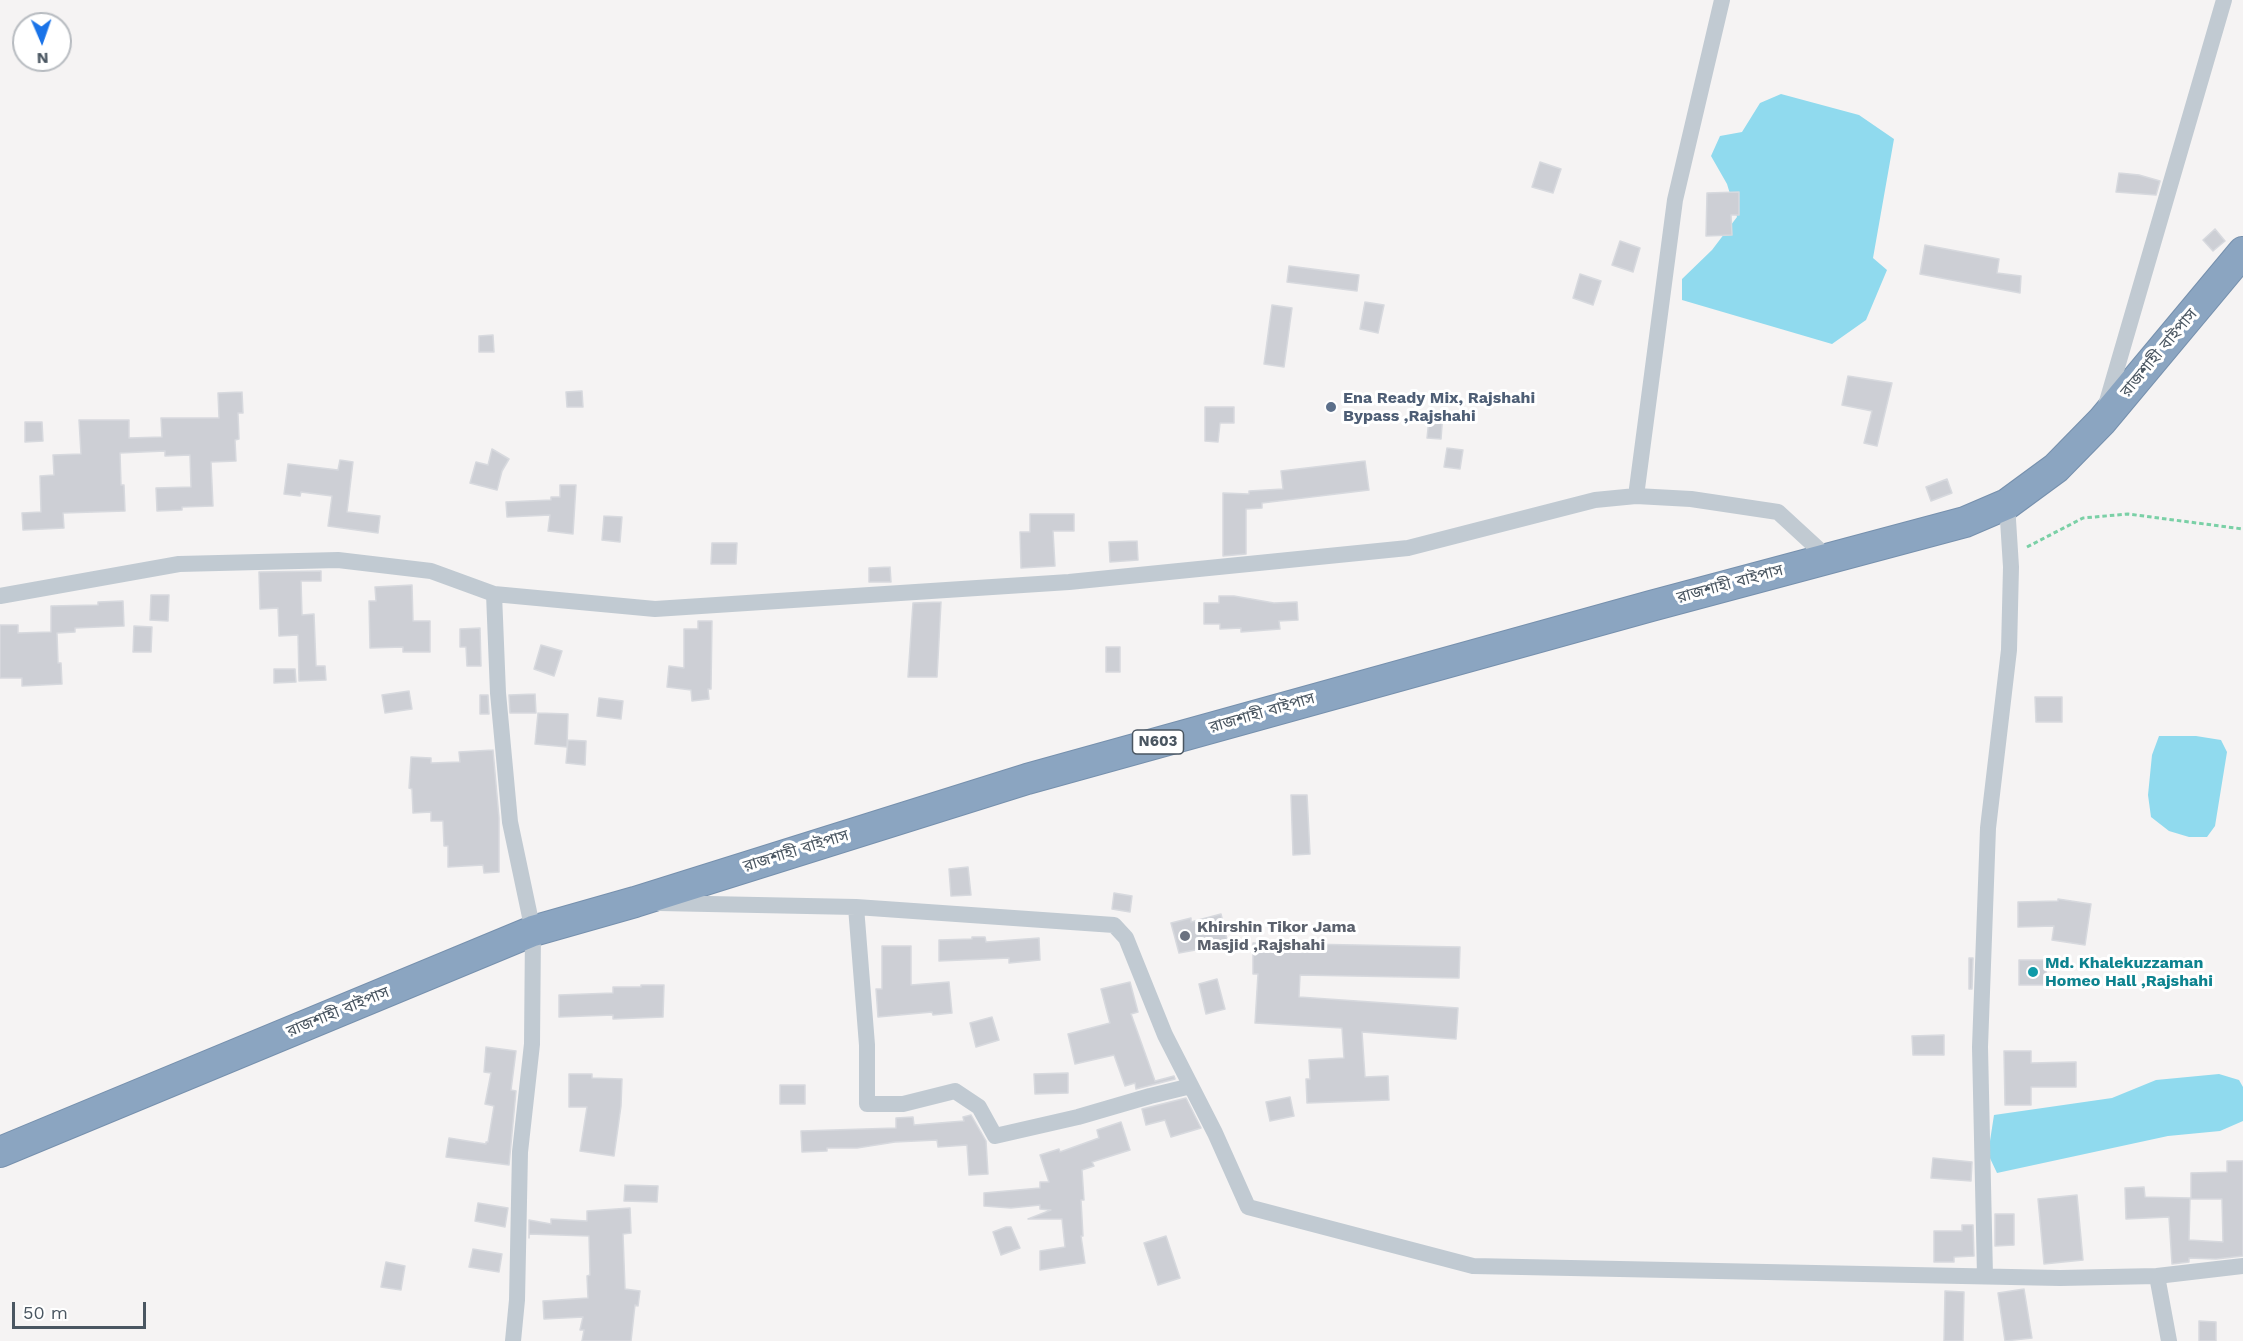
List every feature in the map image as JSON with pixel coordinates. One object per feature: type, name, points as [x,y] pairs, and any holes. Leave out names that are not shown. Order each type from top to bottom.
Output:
[{"type":"highway","name":"রাজশাহী বাইপাস","points":[[0,1152],[533,931],[635,902],[1027,779],[1965,522],[2007,504],[2056,468],[2102,421],[2243,252]]},
{"type":"street","points":[[1636,496],[1675,200],[1722,0]]},
{"type":"street","points":[[2102,421],[2224,0]]},
{"type":"street","points":[[0,596],[179,564],[338,560],[431,571],[494,594],[655,609],[1069,582],[1408,548],[1595,500],[1636,496],[1691,499],[1778,512],[1828,558]]},
{"type":"street","points":[[1985,1276],[1980,1047],[1987,839],[2009,650],[2011,567],[2007,504]]},
{"type":"street","points":[[494,594],[498,693],[510,822],[533,931],[532,1044],[520,1152],[517,1300],[513,1341]]},
{"type":"street","points":[[635,902],[856,907],[1114,925],[1126,938],[1165,1035],[1248,1207],[1473,1266],[2060,1278],[2157,1276],[2243,1266]]},
{"type":"street","points":[[856,907],[867,1045],[867,1104],[903,1104],[955,1091],[979,1107],[995,1136],[1078,1117],[1191,1086]]},
{"type":"street","points":[[2157,1276],[2169,1341]]},
{"type":"path","points":[[2011,567],[2023,549],[2083,518],[2128,514],[2243,529]]},
{"type":"water","points":[[1781,94],[1859,115],[1894,139],[1873,258],[1887,270],[1866,320],[1832,344],[1682,300],[1682,279],[1712,250],[1737,217],[1727,184],[1711,156],[1720,136],[1742,132],[1760,103]]},
{"type":"water","points":[[2159,736],[2196,736],[2221,740],[2227,752],[2215,826],[2207,837],[2189,837],[2169,831],[2151,817],[2148,795],[2152,755]]},
{"type":"water","points":[[2219,1074],[2239,1080],[2243,1087],[2243,1121],[2220,1131],[2168,1136],[1997,1173],[1988,1154],[1994,1115],[2112,1098],[2156,1080]]},
{"type":"building","points":[[1540,162],[1561,169],[1553,193],[1532,187]]},
{"type":"building","points":[[2119,173],[2139,175],[2160,181],[2156,195],[2116,192]]},
{"type":"building","points":[[1739,192],[1739,215],[1731,215],[1732,235],[1706,236],[1707,193]]},
{"type":"building","points":[[2215,229],[2225,241],[2213,251],[2203,240]]},
{"type":"building","points":[[1620,241],[1640,248],[1633,272],[1612,265]]},
{"type":"building","points":[[1925,245],[1999,259],[1997,273],[2021,276],[2020,293],[1920,274]]},
{"type":"building","points":[[1289,266],[1359,275],[1357,291],[1287,282]]},
{"type":"building","points":[[1580,274],[1601,281],[1593,305],[1573,298]]},
{"type":"building","points":[[1365,302],[1384,305],[1378,333],[1360,329]]},
{"type":"building","points":[[1272,305],[1292,308],[1284,367],[1264,364]]},
{"type":"building","points":[[493,335],[494,352],[479,352],[479,336]]},
{"type":"building","points":[[1848,376],[1892,383],[1877,446],[1864,443],[1872,411],[1842,405]]},
{"type":"building","points":[[582,391],[583,407],[567,407],[566,392]]},
{"type":"building","points":[[242,392],[243,413],[238,413],[239,439],[235,440],[236,461],[211,462],[213,506],[157,511],[156,488],[191,487],[190,455],[165,456],[165,451],[120,453],[125,511],[63,513],[64,528],[23,530],[22,513],[41,512],[40,476],[54,475],[53,455],[81,454],[79,420],[129,420],[129,438],[162,437],[161,418],[219,418],[218,393]]},
{"type":"building","points":[[1205,407],[1234,407],[1234,423],[1220,423],[1218,442],[1205,441]]},
{"type":"building","points":[[1430,410],[1443,412],[1441,439],[1427,438]]},
{"type":"building","points":[[25,422],[42,422],[43,441],[25,442]]},
{"type":"building","points":[[1447,448],[1463,450],[1460,469],[1444,467]]},
{"type":"building","points":[[492,449],[509,459],[502,471],[497,490],[470,483],[476,462],[488,465]]},
{"type":"building","points":[[340,460],[353,462],[347,512],[380,516],[378,533],[328,526],[332,496],[301,492],[300,496],[284,494],[288,464],[338,470]]},
{"type":"building","points":[[1365,461],[1369,490],[1262,503],[1262,508],[1246,509],[1246,554],[1223,556],[1223,493],[1249,494],[1249,491],[1283,489],[1281,471]]},
{"type":"building","points":[[1947,479],[1952,493],[1931,501],[1926,487]]},
{"type":"building","points":[[560,485],[576,485],[573,534],[548,531],[550,515],[507,517],[506,502],[551,500],[551,497],[560,497]]},
{"type":"building","points":[[1030,514],[1074,514],[1074,531],[1053,531],[1055,566],[1021,568],[1020,532],[1030,532]]},
{"type":"building","points":[[604,516],[622,517],[620,542],[602,540]]},
{"type":"building","points":[[1137,541],[1138,560],[1110,562],[1109,542]]},
{"type":"building","points":[[712,543],[737,543],[736,564],[711,564]]},
{"type":"building","points":[[890,567],[891,582],[869,582],[869,568]]},
{"type":"building","points":[[321,571],[321,581],[301,581],[302,615],[314,614],[316,666],[325,666],[326,680],[299,681],[298,635],[279,636],[278,608],[260,609],[259,572]]},
{"type":"building","points":[[412,585],[413,621],[430,621],[430,652],[403,652],[403,647],[370,648],[369,601],[376,601],[375,587]]},
{"type":"building","points":[[151,595],[169,595],[168,621],[150,620]]},
{"type":"building","points":[[1219,596],[1234,596],[1274,603],[1297,602],[1298,620],[1279,621],[1280,629],[1241,632],[1241,628],[1220,629],[1220,624],[1204,624],[1204,603],[1219,603]]},
{"type":"building","points":[[123,601],[124,626],[75,628],[75,632],[57,633],[58,663],[61,663],[62,684],[22,686],[22,678],[0,678],[0,625],[18,625],[18,633],[51,632],[51,606],[98,605],[98,602]]},
{"type":"building","points":[[941,602],[937,677],[908,677],[913,603]]},
{"type":"building","points":[[698,621],[712,621],[711,689],[708,689],[709,699],[692,701],[691,690],[667,687],[669,666],[684,668],[684,629],[698,629]]},
{"type":"building","points":[[134,626],[152,627],[151,652],[133,652]]},
{"type":"building","points":[[480,628],[481,666],[467,666],[466,647],[460,647],[460,629]]},
{"type":"building","points":[[541,645],[562,651],[554,676],[534,669]]},
{"type":"building","points":[[1106,647],[1120,647],[1120,672],[1106,672]]},
{"type":"building","points":[[274,669],[295,669],[296,682],[274,683]]},
{"type":"building","points":[[409,691],[412,709],[385,713],[382,695]]},
{"type":"building","points":[[535,694],[536,713],[510,713],[509,695]]},
{"type":"building","points":[[480,695],[488,695],[489,714],[480,714]]},
{"type":"building","points":[[2035,697],[2062,697],[2062,722],[2036,722]]},
{"type":"building","points":[[599,698],[623,701],[621,719],[597,716]]},
{"type":"building","points":[[538,713],[568,714],[567,747],[535,744]]},
{"type":"building","points":[[568,740],[586,741],[585,765],[566,763]]},
{"type":"building","points":[[493,750],[499,818],[499,872],[484,873],[483,865],[448,867],[448,846],[444,846],[443,821],[431,821],[431,812],[413,813],[412,789],[409,788],[411,757],[431,758],[431,763],[460,762],[459,752]]},
{"type":"building","points":[[1291,795],[1307,795],[1310,854],[1293,855]]},
{"type":"building","points":[[968,867],[971,895],[951,896],[949,869]]},
{"type":"building","points":[[1114,893],[1132,896],[1130,912],[1112,909]]},
{"type":"building","points":[[2058,899],[2091,904],[2085,945],[2052,940],[2054,926],[2018,927],[2018,902],[2058,901]]},
{"type":"building","points":[[1221,914],[1228,944],[1179,953],[1171,923],[1191,918],[1191,922]]},
{"type":"building","points":[[972,937],[985,937],[986,942],[1039,938],[1040,960],[1009,963],[1009,958],[939,961],[939,940],[972,939]]},
{"type":"building","points":[[1253,943],[1460,947],[1459,978],[1300,975],[1299,997],[1458,1008],[1456,1039],[1362,1032],[1365,1077],[1388,1076],[1389,1100],[1307,1103],[1306,1079],[1310,1079],[1309,1060],[1344,1058],[1342,1028],[1255,1023],[1258,974],[1253,974]]},
{"type":"building","points":[[882,946],[911,946],[911,985],[949,982],[952,1013],[933,1015],[932,1012],[878,1017],[876,989],[882,989]]},
{"type":"building","points":[[1969,958],[1973,958],[1972,989],[1969,989]]},
{"type":"building","name":"Md. Khalekuzzaman Homeo Hall ,Rajshahi","points":[[2019,960],[2046,960],[2046,985],[2019,985]]},
{"type":"building","points":[[1217,979],[1225,1009],[1206,1014],[1199,984]]},
{"type":"building","points":[[1130,982],[1138,1012],[1131,1014],[1155,1081],[1174,1076],[1175,1079],[1136,1089],[1135,1083],[1125,1086],[1114,1055],[1075,1064],[1068,1034],[1110,1023],[1101,989]]},
{"type":"building","points":[[641,985],[664,985],[663,1017],[613,1019],[613,1015],[559,1017],[559,995],[613,993],[613,987],[641,987]]},
{"type":"building","points":[[992,1017],[999,1040],[976,1047],[970,1023]]},
{"type":"building","points":[[1944,1035],[1944,1055],[1913,1055],[1912,1036]]},
{"type":"building","points":[[486,1047],[516,1051],[511,1090],[516,1091],[509,1165],[446,1157],[449,1138],[486,1144],[488,1142],[494,1106],[485,1104],[491,1073],[484,1072]]},
{"type":"building","points":[[2004,1051],[2031,1051],[2031,1063],[2076,1062],[2076,1087],[2031,1087],[2031,1105],[2005,1105]]},
{"type":"building","points":[[1068,1073],[1068,1093],[1035,1094],[1034,1074]]},
{"type":"building","points":[[569,1074],[592,1074],[592,1078],[622,1079],[614,1156],[580,1151],[587,1107],[569,1107]]},
{"type":"building","points":[[780,1085],[805,1085],[805,1104],[780,1104]]},
{"type":"building","points":[[1290,1097],[1294,1116],[1270,1121],[1266,1102]]},
{"type":"building","points":[[1186,1098],[1201,1128],[1171,1137],[1165,1120],[1146,1125],[1142,1109]]},
{"type":"building","points":[[971,1115],[986,1141],[988,1174],[969,1175],[967,1145],[938,1147],[937,1140],[802,1152],[801,1131],[896,1128],[896,1118],[913,1117],[914,1125],[964,1121],[963,1117]]},
{"type":"building","points":[[1121,1122],[1130,1150],[1092,1162],[1094,1166],[1082,1170],[1084,1200],[1081,1200],[1083,1236],[1081,1236],[1085,1263],[1040,1270],[1040,1251],[1065,1247],[1062,1219],[1028,1219],[1051,1210],[1040,1209],[1040,1205],[1011,1208],[984,1206],[984,1193],[1040,1188],[1040,1182],[1049,1182],[1040,1155],[1059,1149],[1060,1152],[1099,1138],[1097,1130]]},
{"type":"building","points":[[1933,1158],[1972,1162],[1971,1181],[1931,1178]]},
{"type":"building","points":[[2227,1161],[2243,1161],[2243,1256],[2216,1259],[2189,1258],[2189,1262],[2172,1264],[2169,1217],[2126,1219],[2125,1188],[2144,1187],[2145,1197],[2190,1198],[2189,1240],[2223,1242],[2222,1199],[2191,1199],[2191,1173],[2227,1172]]},
{"type":"building","points":[[625,1185],[658,1186],[657,1202],[624,1201]]},
{"type":"building","points":[[2077,1195],[2083,1260],[2044,1264],[2038,1199]]},
{"type":"building","points":[[478,1203],[508,1208],[505,1227],[475,1221]]},
{"type":"building","points":[[630,1208],[631,1233],[623,1234],[625,1289],[640,1291],[638,1306],[635,1305],[631,1341],[582,1341],[584,1330],[580,1330],[583,1317],[544,1319],[543,1301],[588,1298],[589,1236],[529,1234],[529,1220],[551,1224],[551,1219],[587,1221],[587,1211]]},
{"type":"building","points":[[1995,1214],[2014,1214],[2014,1245],[1995,1246]]},
{"type":"building","points":[[1962,1225],[1973,1225],[1974,1256],[1954,1257],[1954,1262],[1934,1262],[1934,1231],[1962,1231]]},
{"type":"building","points":[[1011,1227],[1020,1248],[1001,1255],[993,1232]]},
{"type":"building","points":[[1166,1236],[1180,1278],[1158,1285],[1144,1243]]},
{"type":"building","points":[[473,1249],[502,1254],[499,1272],[469,1267]]},
{"type":"building","points":[[386,1262],[405,1266],[401,1290],[381,1287]]},
{"type":"building","points":[[2024,1289],[2032,1338],[2005,1341],[1998,1293]]},
{"type":"building","points":[[1945,1291],[1964,1292],[1963,1341],[1944,1341]]},
{"type":"building","points":[[2199,1321],[2216,1322],[2216,1341],[2199,1341]]},
{"type":"place","name":"Ena Ready Mix, Rajshahi Bypass ,Rajshahi","points":[[1331,407]]},
{"type":"place","name":"Khirshin Tikor Jama Masjid ,Rajshahi","points":[[1185,936]]},
{"type":"place","name":"Md. Khalekuzzaman Homeo Hall ,Rajshahi","points":[[2033,972]]}]
